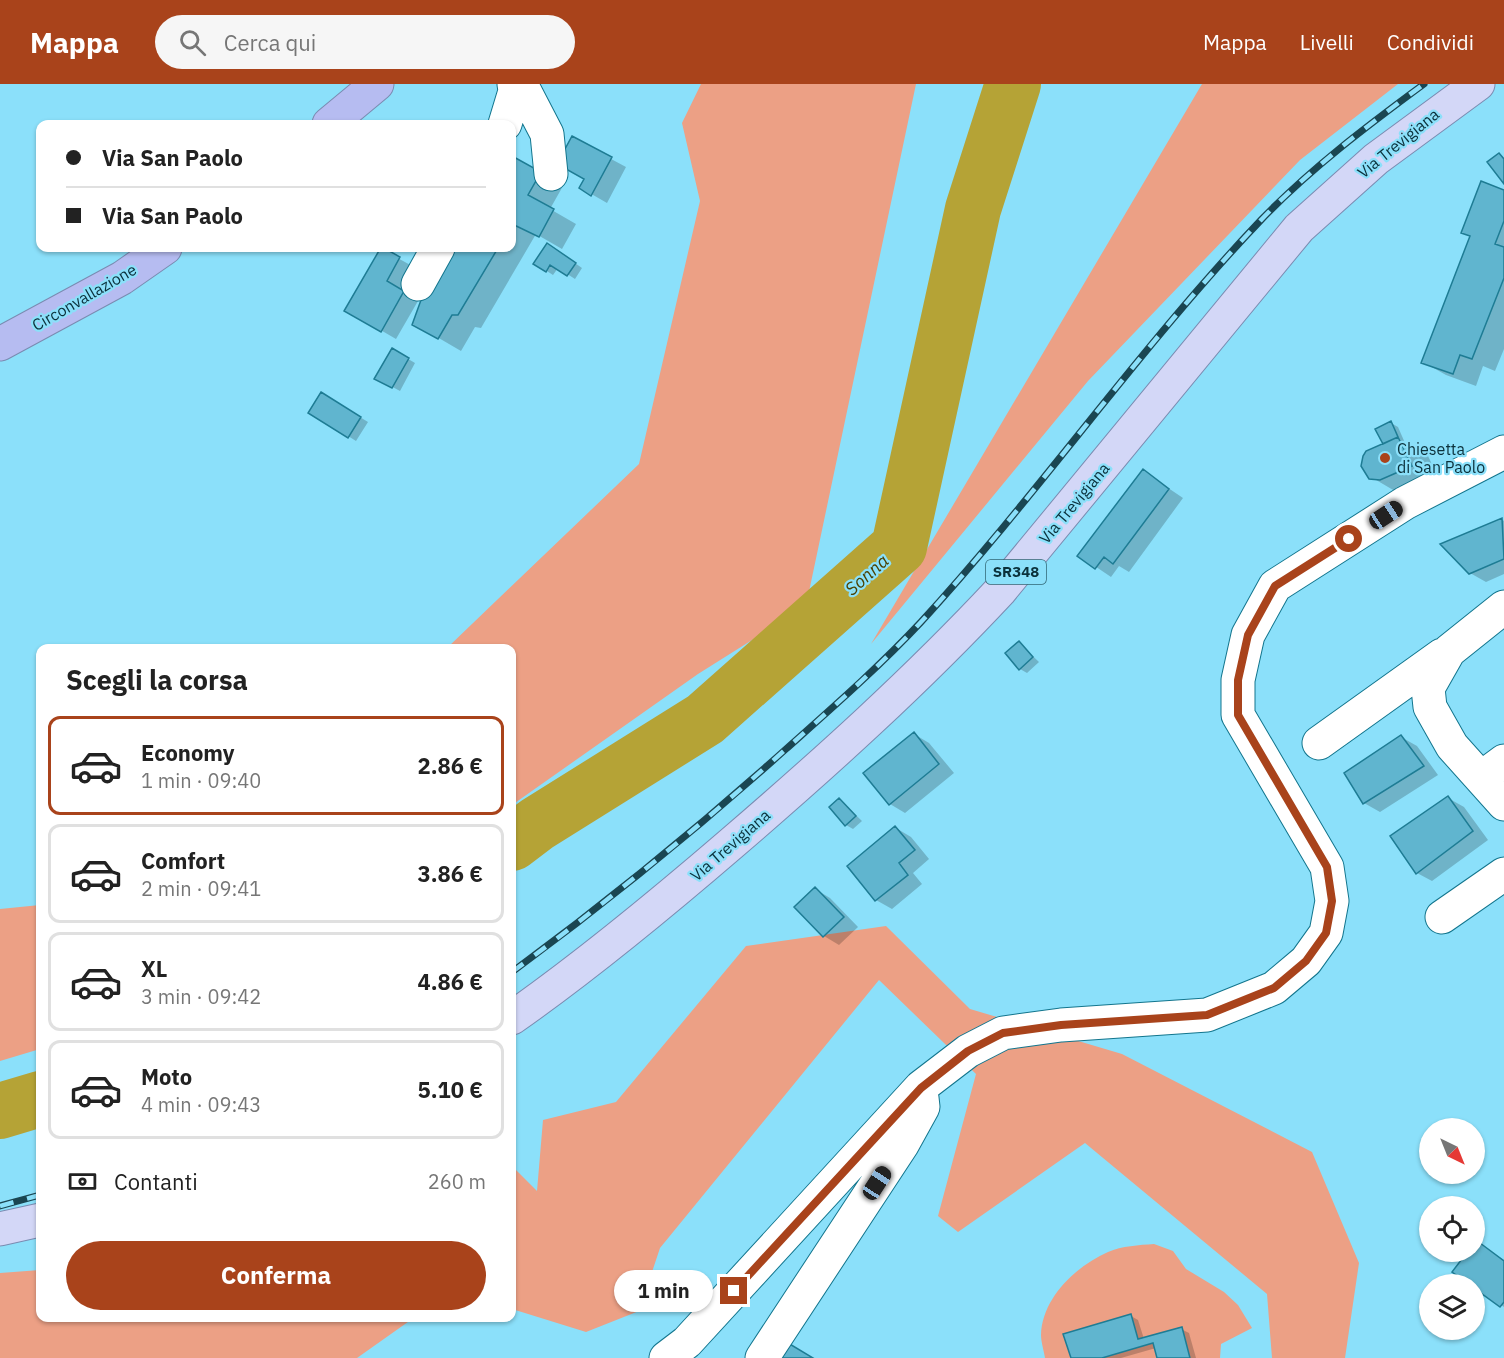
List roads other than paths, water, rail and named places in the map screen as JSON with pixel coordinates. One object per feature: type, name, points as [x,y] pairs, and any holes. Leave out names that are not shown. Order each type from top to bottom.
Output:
[{"type":"highway","points":[[334,120],[376,84]]},
{"type":"highway","name":"Circonvallazione","points":[[0,344],[122,278],[159,252]]},
{"type":"main road","name":"Via Trevigiana","points":[[516,1015],[615,943],[675,892],[876,716],[947,648],[1000,591],[1299,228],[1376,159],[1478,84]]},
{"type":"main road","points":[[0,1229],[36,1221]]},
{"type":"street","points":[[506,120],[515,91],[514,84]]},
{"type":"street","points":[[521,84],[547,134],[551,174]]},
{"type":"street","points":[[418,284],[436,252]]},
{"type":"street","points":[[666,1358],[687,1342],[921,1088],[968,1051],[1003,1033],[1061,1025],[1207,1015],[1274,988],[1306,961],[1326,933],[1332,901],[1327,867],[1238,715],[1238,680],[1248,635],[1275,586],[1405,503],[1504,452]]},
{"type":"street","points":[[1319,742],[1449,651],[1504,607]]},
{"type":"street","points":[[1449,651],[1428,688],[1430,707],[1452,746],[1492,770],[1504,804]]},
{"type":"street","points":[[1443,917],[1504,874]]},
{"type":"street","points":[[762,1358],[903,1145],[923,1107],[921,1088]]},
{"type":"waterway","name":"Sonna","points":[[516,840],[537,824],[705,719],[899,547],[973,209],[1013,84]]},
{"type":"waterway","name":"Sonna","points":[[0,1111],[36,1100]]},
{"type":"railway","points":[[516,969],[583,919],[686,836],[889,655],[965,573],[1174,318],[1261,220],[1319,166],[1424,84]]},
{"type":"railway","points":[[0,1206],[36,1196]]},
{"type":"place","name":"Chiesetta di San Paolo","points":[[1385,458]]}]
